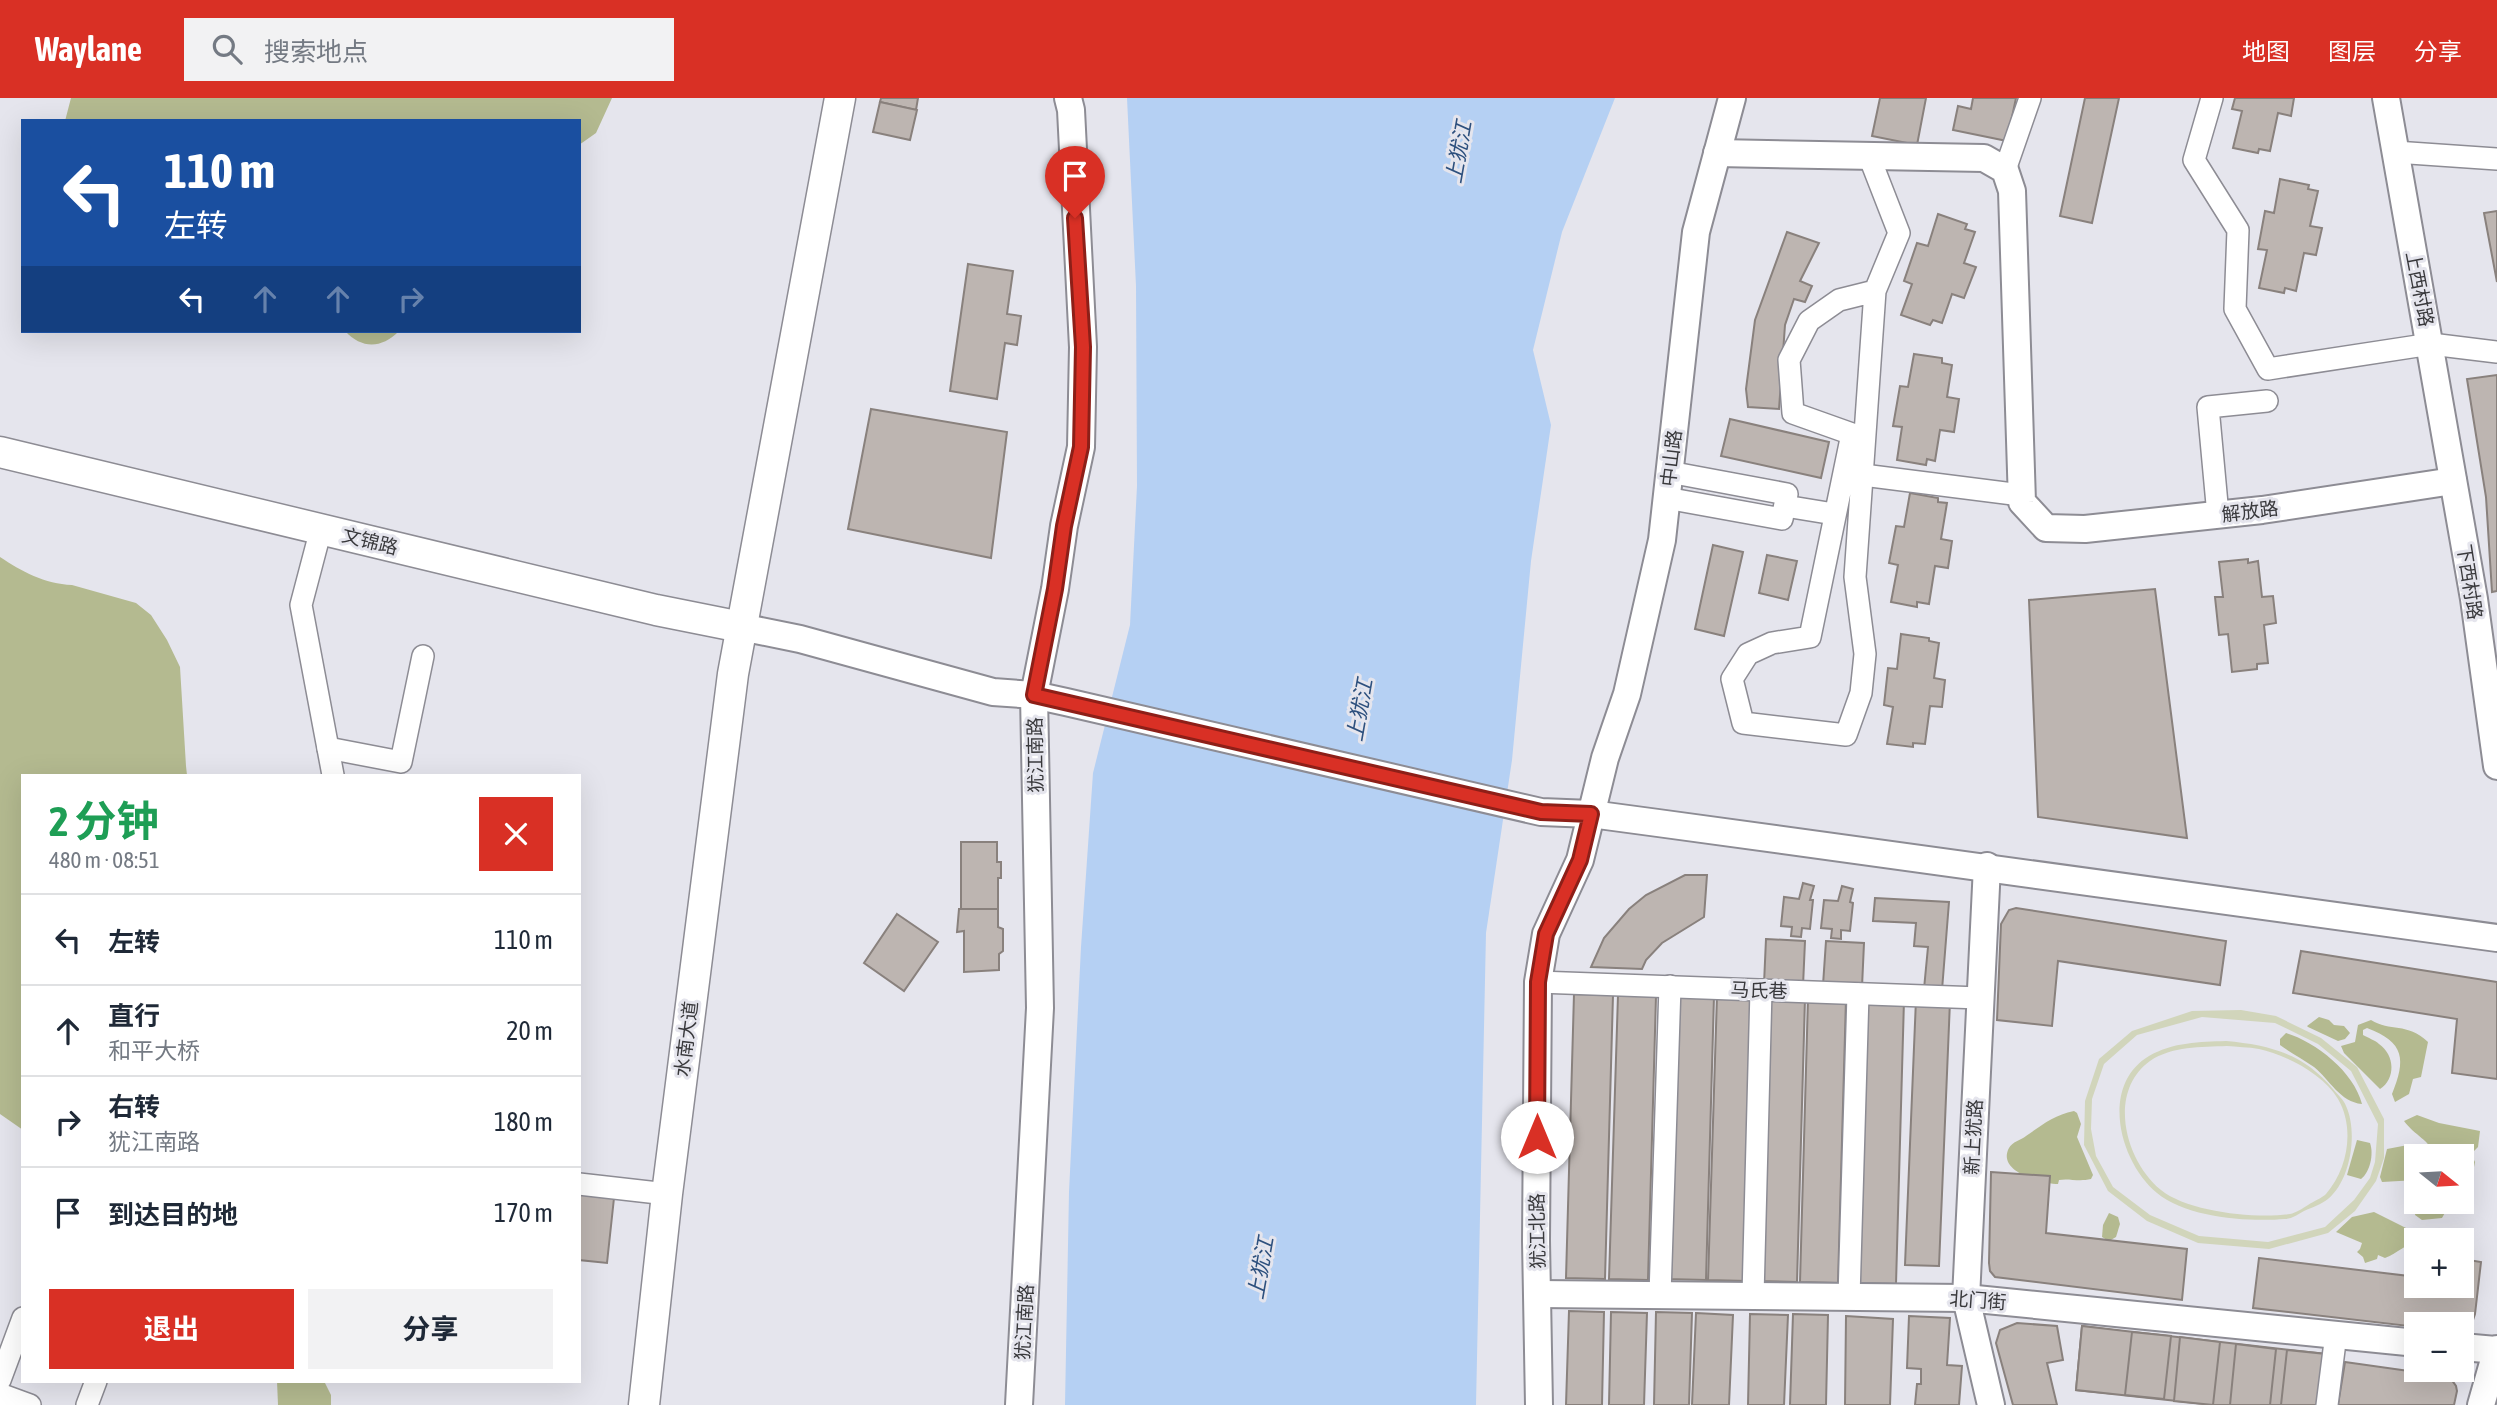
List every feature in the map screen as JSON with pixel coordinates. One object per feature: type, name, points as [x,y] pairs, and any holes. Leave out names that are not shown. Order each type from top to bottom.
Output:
[{"type":"main road","name":"水南大道","points":[[644,1405],[667,1194],[733,674],[840,98]]},
{"type":"main road","name":"文锦路","points":[[0,452],[656,610],[741,627]]},
{"type":"street","name":"中山路","points":[[1591,814],[1605,758],[1627,694],[1662,540],[1696,232],[1732,98]]},
{"type":"street","points":[[1863,475],[2021,495],[2012,191],[2005,170],[2030,98]]},
{"type":"street","points":[[2212,98],[2194,160],[2238,230],[2235,309],[2268,369],[2431,344],[2497,352]]},
{"type":"street","name":"上西村路","points":[[2386,98],[2453,481]]},
{"type":"street","name":"犹江南路","points":[[1019,1405],[1040,1009],[1034,695],[1081,447],[1083,347],[1070,104]]},
{"type":"street","points":[[2395,152],[2497,159]]},
{"type":"street","points":[[1717,153],[1984,158],[2005,170]]},
{"type":"street","points":[[1869,156],[1899,233],[1875,291],[1855,577],[1866,654],[1861,693],[1846,734],[1743,723],[1732,678],[1748,654],[1772,643],[1810,638],[1852,434],[1793,413],[1788,360],[1809,321],[1839,300],[1875,291]]},
{"type":"street","points":[[2218,515],[2208,407],[2267,401]]},
{"type":"street","points":[[1666,498],[1782,519],[1787,494],[1669,472]]},
{"type":"street","name":"解放路","points":[[2021,495],[2022,502],[2046,528],[2085,529],[2218,515],[2453,481]]},
{"type":"street","name":"下西村路","points":[[2453,481],[2493,709],[2497,766]]},
{"type":"street","points":[[1785,506],[1834,514]]},
{"type":"street","points":[[321,529],[300,605],[333,774]]},
{"type":"street","points":[[741,627],[800,639],[993,692],[1034,695],[1066,702],[1541,812],[1591,814],[1986,866],[2108,886],[2497,938]]},
{"type":"street","points":[[328,748],[390,768],[401,762],[423,656]]},
{"type":"street","name":"犹江北路","points":[[1539,1405],[1538,982],[1546,934],[1580,860],[1591,814]]},
{"type":"street","name":"新上犹路","points":[[1986,866],[1966,1298],[1991,1405]]},
{"type":"street","name":"马氏巷","points":[[1538,982],[1980,998]]},
{"type":"street","points":[[1660,1295],[1670,986]]},
{"type":"street","points":[[1753,1296],[1761,990]]},
{"type":"street","points":[[1849,1297],[1858,994]]},
{"type":"street","points":[[581,1184],[667,1194]]},
{"type":"street","name":"北门街","points":[[1538,1294],[1966,1298],[2404,1342]]},
{"type":"street","points":[[0,1380],[21,1323]]},
{"type":"street","points":[[2327,1405],[2336,1334]]},
{"type":"street","points":[[2474,1348],[2497,1350],[2481,1405]]},
{"type":"street","points":[[87,1405],[95,1383]]},
{"type":"street","points":[[0,1394],[30,1405]]},
{"type":"green space","points":[[71,98],[612,98],[596,133],[581,144],[581,119],[66,119]]},
{"type":"green space","points":[[347,333],[397,333],[378,344],[365,344]]},
{"type":"green space","points":[[0,557],[43,579],[136,603],[151,615],[180,667],[187,774],[21,774],[21,1129],[0,1114]]},
{"type":"green space","points":[[2241,1010],[2276,1016],[2321,1038],[2357,1067],[2384,1119],[2384,1158],[2376,1181],[2355,1211],[2328,1233],[2269,1249],[2198,1243],[2147,1221],[2108,1191],[2084,1145],[2085,1101],[2099,1059],[2132,1031],[2192,1011]],"holes":[[[2202,1017],[2275,1023],[2318,1044],[2351,1071],[2378,1124],[2375,1162],[2370,1178],[2354,1200],[2325,1227],[2268,1242],[2199,1236],[2150,1215],[2113,1187],[2096,1156],[2091,1129],[2092,1099],[2104,1064],[2137,1035]]]},
{"type":"green space","points":[[2319,1017],[2334,1025],[2344,1026],[2350,1033],[2345,1039],[2338,1041],[2307,1026]]},
{"type":"green space","points":[[2371,1020],[2385,1026],[2406,1029],[2428,1042],[2421,1077],[2413,1079],[2409,1094],[2395,1102],[2392,1094],[2400,1062],[2399,1053],[2389,1039],[2367,1028],[2363,1030],[2363,1035],[2376,1041],[2391,1060],[2389,1079],[2380,1089],[2344,1053],[2341,1046],[2355,1042],[2358,1025]]},
{"type":"green space","points":[[2286,1033],[2309,1043],[2332,1060],[2351,1081],[2362,1104],[2341,1095],[2314,1067],[2280,1045],[2280,1039]]},
{"type":"green space","points":[[2226,1041],[2257,1045],[2298,1059],[2322,1077],[2344,1102],[2350,1117],[2350,1155],[2342,1180],[2326,1201],[2288,1219],[2236,1219],[2201,1213],[2184,1208],[2157,1193],[2133,1163],[2120,1124],[2120,1105],[2124,1086],[2133,1069],[2158,1051],[2187,1044]],"holes":[[[2231,1046],[2270,1052],[2303,1067],[2323,1081],[2338,1099],[2343,1110],[2347,1148],[2340,1173],[2326,1194],[2295,1213],[2259,1215],[2223,1212],[2173,1198],[2148,1177],[2130,1145],[2125,1108],[2129,1090],[2137,1074],[2150,1061],[2177,1050]]]},
{"type":"green space","points":[[2074,1111],[2081,1124],[2077,1137],[2093,1175],[2091,1179],[2059,1180],[2058,1184],[2051,1183],[2023,1175],[2009,1164],[2007,1156],[2012,1144],[2054,1118]]},
{"type":"green space","points":[[2417,1115],[2439,1123],[2480,1131],[2478,1147],[2474,1151],[2474,1144],[2428,1144],[2404,1121]]},
{"type":"green space","points":[[2357,1140],[2370,1143],[2371,1147],[2369,1167],[2361,1179],[2347,1175]]},
{"type":"green space","points":[[2404,1146],[2404,1181],[2382,1182],[2380,1177],[2387,1149]]},
{"type":"green space","points":[[2374,1212],[2406,1228],[2404,1247],[2390,1256],[2385,1258],[2378,1255],[2377,1259],[2365,1263],[2357,1252],[2362,1243],[2336,1232],[2352,1217]]},
{"type":"green space","points":[[2109,1213],[2118,1217],[2120,1224],[2116,1237],[2109,1241],[2102,1237],[2103,1225]]},
{"type":"green space","points":[[2444,1214],[2442,1218],[2422,1220],[2415,1215]]},
{"type":"green space","points":[[277,1383],[325,1383],[331,1395],[331,1405],[278,1405]]},
{"type":"water","name":"上犹江","points":[[1127,98],[1615,98],[1562,232],[1533,350],[1551,425],[1531,561],[1512,760],[1486,933],[1476,1405],[1065,1405],[1069,1192],[1093,773],[1130,625],[1137,486],[1136,286]]},
{"type":"building","points":[[881,98],[918,98],[916,110],[880,102]]},
{"type":"building","points":[[1880,98],[1926,98],[1917,145],[1872,136]]},
{"type":"building","points":[[1973,98],[2016,98],[2007,141],[1953,130],[1958,106],[1971,109]]},
{"type":"building","points":[[2085,98],[2119,98],[2092,223],[2060,216]]},
{"type":"building","points":[[2235,98],[2294,98],[2291,116],[2278,113],[2270,151],[2259,149],[2258,153],[2233,148],[2242,111],[2232,109]]},
{"type":"building","points":[[880,102],[917,110],[910,140],[873,132]]},
{"type":"building","points":[[2280,179],[2309,185],[2308,189],[2318,191],[2310,226],[2322,228],[2316,255],[2304,253],[2296,291],[2285,288],[2284,293],[2259,288],[2267,250],[2258,249],[2265,211],[2274,213]]},
{"type":"building","points":[[2497,211],[2497,282],[2484,213]]},
{"type":"building","points":[[1938,214],[1967,224],[1965,229],[1975,232],[1964,263],[1976,267],[1964,298],[1952,294],[1942,323],[1933,320],[1930,325],[1901,315],[1912,284],[1904,281],[1917,243],[1928,246]]},
{"type":"building","points":[[1787,232],[1819,243],[1800,281],[1812,286],[1805,302],[1794,299],[1785,325],[1779,409],[1748,407],[1746,389],[1755,320]]},
{"type":"building","points":[[968,264],[1013,271],[1007,314],[1021,316],[1017,345],[1005,343],[997,399],[950,391]]},
{"type":"building","points":[[1914,354],[1942,358],[1942,363],[1952,365],[1947,397],[1959,399],[1954,432],[1940,430],[1935,461],[1927,459],[1926,465],[1897,460],[1902,427],[1893,426],[1900,386],[1908,387]]},
{"type":"building","points":[[2497,375],[2497,591],[2492,592],[2486,497],[2467,379]]},
{"type":"building","points":[[871,409],[1007,432],[991,558],[848,529]]},
{"type":"building","points":[[1730,419],[1829,442],[1821,478],[1721,456]]},
{"type":"building","points":[[1910,493],[1938,498],[1938,502],[1947,503],[1941,539],[1952,541],[1948,568],[1935,566],[1929,604],[1917,602],[1917,607],[1891,602],[1898,565],[1889,563],[1896,526],[1904,527]]},
{"type":"building","points":[[1713,545],[1743,552],[1724,636],[1695,629]]},
{"type":"building","points":[[1767,555],[1797,561],[1788,600],[1759,593]]},
{"type":"building","points":[[2248,559],[2248,563],[2258,561],[2262,597],[2273,596],[2276,623],[2264,625],[2268,663],[2257,664],[2257,669],[2232,672],[2228,634],[2219,635],[2215,597],[2223,597],[2219,562]]},
{"type":"building","points":[[2155,589],[2187,838],[2038,817],[2029,600]]},
{"type":"building","points":[[1901,634],[1929,638],[1929,641],[1939,643],[1934,678],[1945,680],[1942,707],[1930,706],[1925,744],[1913,743],[1913,747],[1887,744],[1893,707],[1884,705],[1888,668],[1897,669]]},
{"type":"building","points":[[961,842],[997,842],[997,862],[1001,862],[998,909],[961,909]]},
{"type":"building","points":[[1685,875],[1707,875],[1704,917],[1662,943],[1646,960],[1642,969],[1591,967],[1604,938],[1629,909],[1646,895]]},
{"type":"building","points":[[1803,883],[1814,886],[1810,900],[1813,900],[1810,929],[1802,928],[1801,937],[1791,936],[1792,927],[1781,926],[1784,897],[1799,899]]},
{"type":"building","points":[[1842,886],[1853,889],[1850,931],[1841,930],[1841,939],[1831,938],[1832,929],[1821,928],[1824,900],[1838,901]]},
{"type":"building","points":[[1875,898],[1949,902],[1942,990],[1924,989],[1928,947],[1914,946],[1916,923],[1873,921]]},
{"type":"building","points":[[2016,908],[2226,941],[2220,985],[2058,961],[2052,1026],[1997,1020],[2001,924],[2009,910]]},
{"type":"building","points":[[959,909],[998,909],[998,927],[1003,929],[1003,951],[999,954],[999,970],[964,972],[964,931],[957,932]]},
{"type":"building","points":[[897,914],[938,942],[904,991],[864,963]]},
{"type":"building","points":[[1766,939],[1805,941],[1803,986],[1764,984]]},
{"type":"building","points":[[1826,941],[1864,943],[1862,987],[1823,985]]},
{"type":"building","points":[[2301,951],[2497,982],[2497,1079],[2452,1073],[2457,1019],[2293,993]]},
{"type":"building","points":[[1574,994],[1613,995],[1605,1279],[1566,1278]]},
{"type":"building","points":[[1618,995],[1656,996],[1648,1280],[1609,1279]]},
{"type":"building","points":[[1675,995],[1714,996],[1706,1280],[1667,1279]]},
{"type":"building","points":[[1717,996],[1755,997],[1747,1281],[1708,1280]]},
{"type":"building","points":[[1767,997],[1805,998],[1797,1282],[1758,1281]]},
{"type":"building","points":[[1808,998],[1846,999],[1838,1283],[1800,1282]]},
{"type":"building","points":[[1866,999],[1904,1000],[1896,1284],[1857,1283]]},
{"type":"building","points":[[1916,999],[1950,1001],[1939,1266],[1905,1265]]},
{"type":"building","points":[[1991,1172],[2050,1176],[2046,1233],[2187,1249],[2182,1300],[1995,1277],[1990,1271],[1989,1263]]},
{"type":"building","points":[[581,1194],[614,1198],[607,1263],[581,1260]]},
{"type":"building","points":[[2259,1258],[2404,1275],[2404,1298],[2474,1298],[2474,1261],[2481,1262],[2474,1317],[2474,1312],[2404,1312],[2404,1325],[2253,1308]]},
{"type":"building","points":[[1569,1311],[1604,1312],[1602,1405],[1566,1405]]},
{"type":"building","points":[[1611,1312],[1647,1313],[1644,1405],[1609,1405]]},
{"type":"building","points":[[1656,1312],[1692,1313],[1689,1405],[1654,1405]]},
{"type":"building","points":[[1696,1313],[1733,1315],[1729,1405],[1692,1405]]},
{"type":"building","points":[[1750,1314],[1788,1315],[1784,1405],[1748,1405]]},
{"type":"building","points":[[1793,1314],[1828,1315],[1826,1405],[1790,1405]]},
{"type":"building","points":[[1846,1316],[1893,1319],[1890,1405],[1845,1405]]},
{"type":"building","points":[[1909,1316],[1950,1318],[1947,1365],[1962,1366],[1959,1405],[1915,1405],[1917,1384],[1921,1384],[1921,1369],[1907,1368]]},
{"type":"building","points":[[2017,1323],[2057,1326],[2063,1360],[2047,1363],[2057,1405],[2013,1405],[1996,1343],[2000,1330]]},
{"type":"building","points":[[2082,1326],[2122,1331],[2115,1394],[2076,1390]]},
{"type":"building","points":[[2082,1326],[2326,1354],[2321,1405],[2214,1405],[2076,1390]]},
{"type":"building","points":[[2132,1332],[2171,1336],[2164,1399],[2125,1395]]},
{"type":"building","points":[[2180,1337],[2220,1342],[2213,1405],[2174,1401]]},
{"type":"building","points":[[2236,1344],[2276,1349],[2270,1405],[2230,1405]]},
{"type":"building","points":[[2287,1350],[2326,1354],[2321,1405],[2281,1405]]},
{"type":"building","points":[[2345,1362],[2404,1370],[2404,1382],[2453,1382],[2457,1391],[2454,1405],[2338,1405]]},
{"type":"route","points":[[1075,218],[1083,347],[1081,447],[1034,695],[1541,812],[1591,814],[1580,860],[1546,934],[1538,982],[1537,1137]]}]
